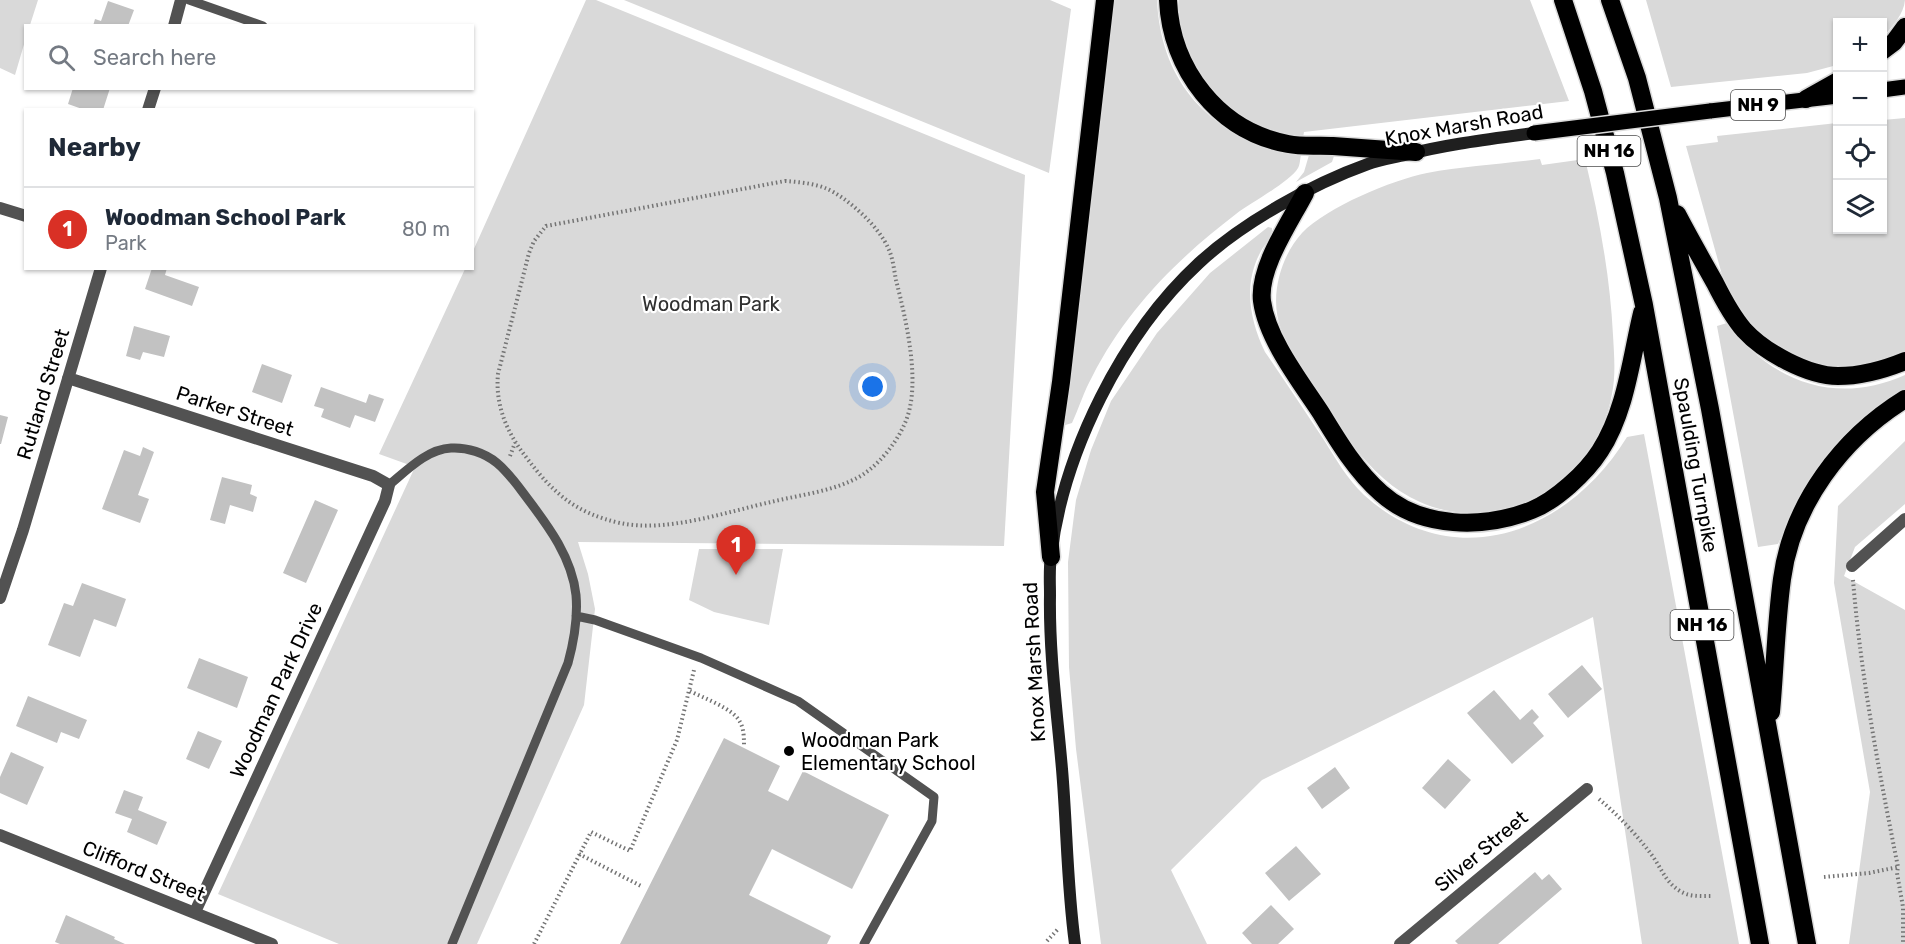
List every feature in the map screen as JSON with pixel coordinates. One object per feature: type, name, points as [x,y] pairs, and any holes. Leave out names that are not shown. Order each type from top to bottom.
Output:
[{"type":"highway","points":[[1051,557],[1045,492],[1061,382],[1105,0]]},
{"type":"highway","points":[[1168,0],[1172,33],[1187,72],[1213,105],[1238,124],[1265,138],[1306,147],[1331,146],[1416,152]]},
{"type":"highway","name":"Spaulding Turnpike","points":[[1563,0],[1593,90],[1644,305],[1760,944]]},
{"type":"highway","name":"Spaulding Turnpike","points":[[1610,0],[1637,78],[1668,198],[1708,398],[1807,944]]},
{"type":"highway","points":[[1887,47],[1905,27]]},
{"type":"highway","points":[[1806,99],[1833,84]]},
{"type":"highway","points":[[1305,193],[1264,272],[1262,301],[1271,333],[1358,469],[1382,494],[1410,511],[1439,521],[1470,522],[1505,519],[1534,509],[1565,490],[1599,453],[1613,427],[1620,408],[1644,305]]},
{"type":"highway","points":[[1668,198],[1729,309],[1744,330],[1769,351],[1791,363],[1835,376],[1863,374],[1905,361]]},
{"type":"highway","points":[[1769,737],[1782,578],[1793,536],[1820,480],[1839,453],[1863,430],[1905,399]]},
{"type":"main road","points":[[1887,89],[1905,87]]},
{"type":"main road","name":"Knox Marsh Road","points":[[1075,944],[1068,889],[1062,771],[1049,622],[1051,557],[1062,500],[1080,446],[1100,399],[1125,354],[1156,311],[1198,264],[1256,220],[1305,193],[1369,163],[1434,147],[1833,96]]},
{"type":"street","points":[[175,24],[181,0]]},
{"type":"street","points":[[149,108],[154,90]]},
{"type":"street","points":[[0,208],[24,215]]},
{"type":"street","name":"Rutland Street","points":[[0,598],[23,530],[100,270]]},
{"type":"street","name":"Parker Street","points":[[68,378],[373,476],[389,485]]},
{"type":"street","name":"Woodman Park Drive","points":[[195,912],[385,501],[389,485]]},
{"type":"street","points":[[1851,566],[1905,519]]},
{"type":"street","name":"Silver Street","points":[[1400,944],[1587,789]]},
{"type":"street","name":"Clifford Street","points":[[0,835],[272,944]]},
{"type":"lane","points":[[189,0],[258,24]]},
{"type":"lane","points":[[389,485],[432,452],[448,447],[465,448],[478,452],[496,462],[508,474],[555,536],[565,555],[576,596],[575,638],[568,663],[452,944]]},
{"type":"lane","points":[[576,616],[595,620],[700,658],[798,701],[934,797],[932,821],[864,944]]},
{"type":"path","points":[[785,181],[823,187],[837,193],[879,232],[889,250],[912,367],[911,405],[902,429],[879,460],[856,479],[826,489],[676,523],[622,524],[593,515],[571,504],[544,481],[515,443],[505,424],[496,388],[498,374],[534,241],[546,226],[785,181]]},
{"type":"path","points":[[1851,566],[1858,641],[1898,867],[1903,908],[1903,944]]},
{"type":"path","points":[[534,944],[591,832],[630,851],[677,740],[694,670]]},
{"type":"path","points":[[690,691],[740,720],[744,733],[744,746]]},
{"type":"path","points":[[1587,789],[1618,815],[1652,856],[1671,885],[1695,896],[1712,896]]},
{"type":"path","points":[[579,855],[641,886]]},
{"type":"path","points":[[1824,877],[1869,873],[1898,867]]},
{"type":"green space","points":[[0,0],[38,0],[30,24],[24,24],[24,44],[15,75],[0,68]]},
{"type":"green space","name":"Woodman Park","points":[[586,0],[596,0],[1025,175],[1004,546],[578,542],[588,574],[595,609],[584,705],[477,944],[339,944],[218,894],[415,467],[379,454],[465,270],[474,270],[474,249]]},
{"type":"green space","points":[[624,0],[1050,0],[1071,9],[1049,173]]},
{"type":"green space","points":[[1113,0],[1157,0],[1161,31],[1169,59],[1182,84],[1199,105],[1219,123],[1243,137],[1271,148],[1301,155],[1299,167],[1294,174],[1214,231],[1155,287],[1137,308],[1106,353],[1089,382],[1072,423],[1062,426],[1089,214]]},
{"type":"green space","points":[[1179,0],[1530,0],[1569,101],[1304,132],[1303,138],[1277,132],[1232,109],[1214,93],[1199,74],[1188,52],[1181,27]]},
{"type":"green space","points":[[1646,0],[1905,0],[1900,15],[1887,33],[1887,18],[1833,18],[1833,66],[1807,73],[1671,87]]},
{"type":"green space","points":[[1905,118],[1905,354],[1884,363],[1841,369],[1790,358],[1747,325],[1724,282],[1686,146],[1718,142],[1717,136],[1833,123],[1833,234],[1887,234],[1887,120]]},
{"type":"green space","points":[[1309,155],[1334,156],[1332,162],[1296,182],[1304,172]]},
{"type":"green space","points":[[1540,159],[1542,165],[1585,159],[1603,246],[1612,313],[1614,372],[1608,411],[1594,443],[1584,457],[1559,482],[1545,492],[1516,505],[1489,512],[1447,511],[1420,502],[1401,492],[1383,478],[1337,425],[1281,329],[1276,304],[1279,278],[1288,254],[1302,233],[1313,223],[1343,204],[1379,188],[1427,173]]},
{"type":"green space","points":[[1268,227],[1272,228],[1271,235],[1255,265],[1250,290],[1252,315],[1265,352],[1352,482],[1364,495],[1399,520],[1435,534],[1472,538],[1508,532],[1542,519],[1574,498],[1603,470],[1627,437],[1644,434],[1739,944],[1642,944],[1593,617],[1262,780],[1171,870],[1207,944],[1101,944],[1076,749],[1069,667],[1068,562],[1076,500],[1091,450],[1111,401],[1157,333],[1210,273]]},
{"type":"green space","points":[[1727,323],[1744,343],[1764,360],[1784,374],[1807,383],[1830,388],[1854,388],[1879,384],[1905,375],[1905,390],[1790,518],[1778,544],[1758,547],[1717,326]]},
{"type":"green space","points":[[1905,441],[1905,504],[1855,547],[1844,576],[1905,610],[1905,944],[1849,944],[1870,792],[1834,583],[1838,506]]},
{"type":"green space","points":[[699,549],[783,549],[769,625],[714,612],[689,600]]},
{"type":"building","points":[[108,1],[134,10],[129,24],[94,24],[95,19],[101,21]]},
{"type":"building","points":[[72,90],[109,90],[104,108],[79,108],[68,104]]},
{"type":"building","points":[[151,270],[166,270],[165,275],[199,287],[192,306],[145,289]]},
{"type":"building","points":[[134,326],[170,336],[164,357],[143,352],[140,360],[126,356]]},
{"type":"building","points":[[262,364],[292,375],[282,403],[252,392]]},
{"type":"building","points":[[321,387],[366,403],[369,394],[384,399],[375,422],[355,415],[350,428],[321,417],[324,409],[314,406]]},
{"type":"building","points":[[0,415],[8,417],[1,444],[0,444]]},
{"type":"building","points":[[143,447],[154,452],[138,495],[149,499],[140,523],[102,509],[124,450],[140,456]]},
{"type":"building","points":[[222,477],[252,485],[250,494],[257,497],[253,512],[230,505],[225,524],[210,520]]},
{"type":"building","points":[[315,500],[338,510],[306,583],[283,573]]},
{"type":"building","points":[[82,583],[126,599],[116,627],[94,619],[80,657],[48,645],[64,603],[73,606]]},
{"type":"building","points":[[199,658],[248,677],[237,708],[187,688]]},
{"type":"building","points":[[1582,665],[1602,689],[1568,718],[1548,694]]},
{"type":"building","points":[[1494,690],[1520,720],[1532,709],[1539,717],[1533,723],[1544,736],[1512,764],[1467,713]]},
{"type":"building","points":[[28,696],[87,720],[79,739],[61,732],[57,743],[16,726]]},
{"type":"building","points":[[198,731],[222,741],[209,769],[186,759]]},
{"type":"building","points":[[724,738],[780,766],[768,791],[788,801],[803,771],[889,815],[852,889],[772,849],[749,895],[831,936],[827,944],[620,944]]},
{"type":"building","points":[[11,752],[44,767],[27,805],[0,793],[0,777]]},
{"type":"building","points":[[1448,759],[1471,780],[1445,809],[1422,788]]},
{"type":"building","points":[[1335,767],[1350,788],[1322,809],[1307,788]]},
{"type":"building","points":[[124,790],[143,797],[138,810],[167,822],[157,845],[127,832],[132,819],[115,813]]},
{"type":"building","points":[[1296,846],[1321,874],[1289,901],[1265,873]]},
{"type":"building","points":[[1535,872],[1542,880],[1549,874],[1562,889],[1498,944],[1458,944],[1455,941]]},
{"type":"building","points":[[1271,905],[1294,929],[1278,944],[1252,944],[1242,933]]},
{"type":"building","points":[[66,915],[115,937],[114,939],[125,944],[60,944],[55,942]]},
{"type":"place","name":"Woodman School Park","points":[[736,575]]},
{"type":"place","name":"Woodman Park Elementary School","points":[[789,751]]}]
